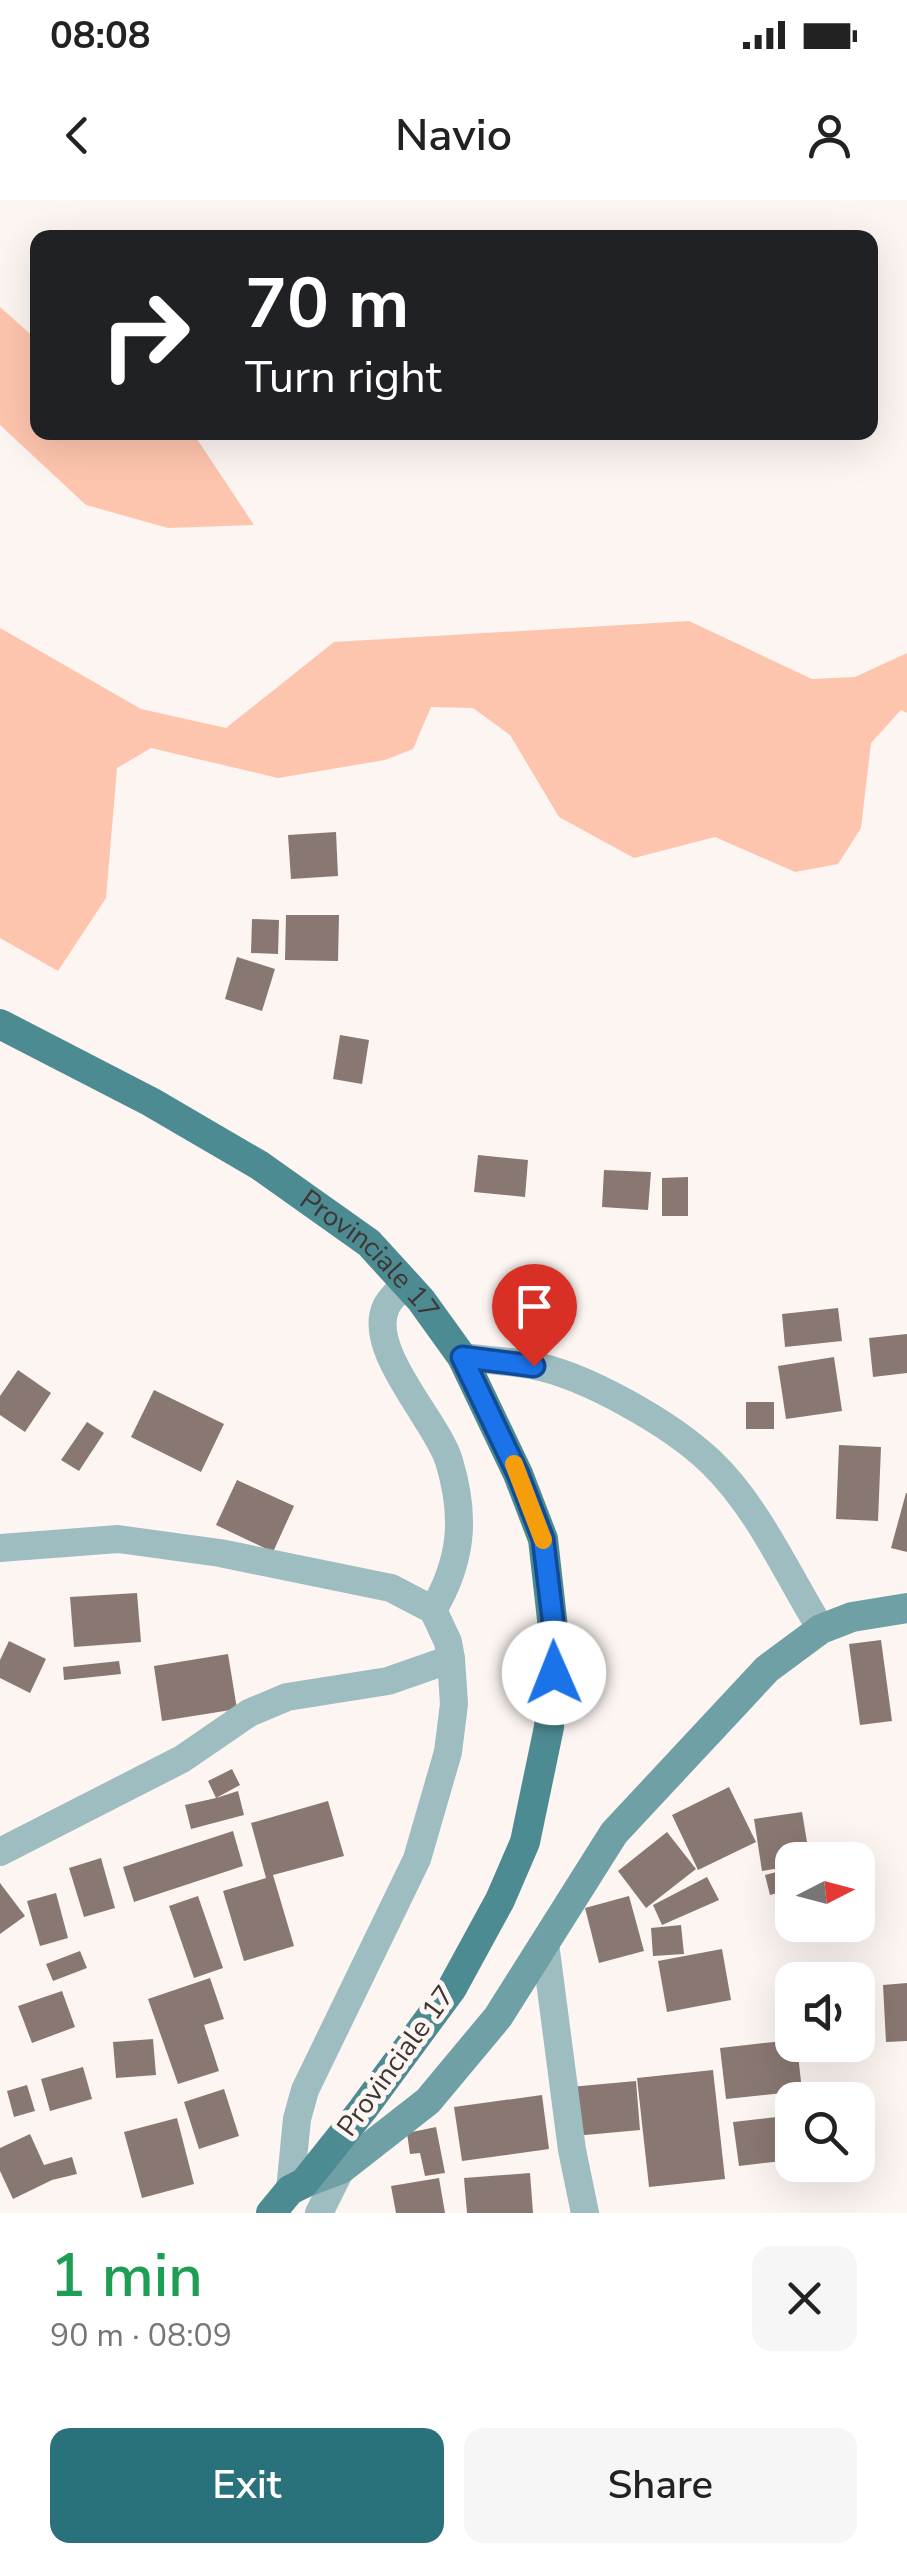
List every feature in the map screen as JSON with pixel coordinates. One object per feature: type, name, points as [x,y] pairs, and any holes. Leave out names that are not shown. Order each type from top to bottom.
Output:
[{"type":"main road","name":"Provinciale 17","points":[[0,1024],[152,1102],[259,1165],[369,1243],[422,1300],[462,1357],[518,1474],[543,1539],[556,1646],[550,1726],[525,1842],[500,1900],[452,1988],[288,2195]]},
{"type":"street","points":[[406,1284],[385,1308],[382,1328],[390,1358],[449,1459],[460,1513],[459,1552],[433,1610]]},
{"type":"street","points":[[462,1357],[534,1366],[606,1393],[665,1426],[712,1464],[751,1513],[820,1629]]},
{"type":"street","points":[[0,1548],[118,1539],[220,1553],[391,1588],[433,1610],[448,1642],[454,1704],[448,1752],[417,1859],[305,2090],[288,2195]]},
{"type":"street","points":[[288,2195],[341,2169],[428,2102],[498,2017],[614,1833],[767,1669],[820,1629],[852,1618],[907,1608]]},
{"type":"street","points":[[0,1852],[182,1759],[249,1712],[287,1697],[388,1681],[451,1659]]},
{"type":"street","points":[[545,1943],[572,2150],[585,2213]]},
{"type":"street","points":[[319,2213],[341,2169]]},
{"type":"shaded area","points":[[0,307],[30,334],[30,440],[198,440],[254,525],[168,528],[86,505],[0,425]]},
{"type":"shaded area","points":[[689,621],[812,679],[855,677],[907,653],[907,713],[901,710],[871,743],[861,828],[838,864],[795,872],[715,837],[634,858],[559,817],[510,735],[473,708],[431,707],[413,749],[385,760],[278,778],[151,748],[117,768],[106,898],[58,971],[0,938],[0,628],[141,709],[226,728],[334,642]]},
{"type":"building","points":[[336,832],[338,876],[291,879],[288,835]]},
{"type":"building","points":[[286,915],[339,915],[338,961],[285,960]]},
{"type":"building","points":[[252,919],[279,920],[278,954],[251,953]]},
{"type":"building","points":[[237,957],[275,969],[262,1011],[225,999]]},
{"type":"building","points":[[340,1035],[369,1040],[362,1084],[333,1079]]},
{"type":"building","points":[[478,1155],[528,1160],[525,1197],[474,1192]]},
{"type":"building","points":[[604,1170],[651,1172],[648,1210],[602,1207]]},
{"type":"building","points":[[688,1177],[688,1216],[662,1216],[662,1178]]},
{"type":"building","points":[[838,1308],[842,1341],[785,1347],[782,1314]]},
{"type":"building","points":[[907,1334],[907,1373],[873,1377],[869,1338]]},
{"type":"building","points":[[834,1357],[842,1411],[786,1419],[778,1366]]},
{"type":"building","points":[[18,1370],[51,1393],[25,1432],[0,1415],[0,1396]]},
{"type":"building","points":[[154,1390],[224,1424],[201,1472],[131,1437]]},
{"type":"building","points":[[746,1402],[774,1402],[774,1429],[746,1429]]},
{"type":"building","points":[[87,1422],[104,1433],[79,1471],[61,1460]]},
{"type":"building","points":[[839,1445],[881,1447],[878,1521],[836,1519]]},
{"type":"building","points":[[237,1480],[294,1506],[273,1552],[216,1525]]},
{"type":"building","points":[[907,1493],[907,1552],[891,1548]]},
{"type":"building","points":[[137,1593],[141,1642],[74,1647],[70,1597]]},
{"type":"building","points":[[881,1640],[892,1721],[860,1725],[849,1644]]},
{"type":"building","points":[[9,1641],[46,1659],[30,1693],[0,1678],[0,1660]]},
{"type":"building","points":[[228,1654],[237,1709],[162,1721],[154,1666]]},
{"type":"building","points":[[119,1661],[121,1674],[64,1680],[63,1667]]},
{"type":"building","points":[[232,1769],[240,1785],[216,1798],[208,1781]]},
{"type":"building","points":[[729,1787],[756,1842],[698,1870],[672,1815]]},
{"type":"building","points":[[238,1791],[244,1815],[191,1829],[185,1805]]},
{"type":"building","points":[[328,1801],[344,1856],[273,1875],[294,1946],[244,1961],[223,1891],[266,1878],[251,1823]]},
{"type":"building","points":[[802,1812],[807,1842],[775,1842],[775,1869],[762,1871],[754,1819]]},
{"type":"building","points":[[233,1831],[243,1866],[134,1902],[123,1867]]},
{"type":"building","points":[[667,1832],[696,1869],[646,1908],[618,1871]]},
{"type":"building","points":[[101,1858],[115,1908],[84,1917],[69,1868]]},
{"type":"building","points":[[775,1872],[775,1894],[770,1895],[765,1875]]},
{"type":"building","points":[[707,1877],[719,1900],[662,1925],[653,1905]]},
{"type":"building","points":[[0,1883],[25,1916],[0,1934]]},
{"type":"building","points":[[56,1893],[68,1938],[40,1946],[27,1901]]},
{"type":"building","points":[[198,1896],[223,1968],[194,1978],[169,1906]]},
{"type":"building","points":[[629,1896],[644,1951],[599,1963],[585,1908]]},
{"type":"building","points":[[681,1925],[684,1954],[653,1956],[651,1928]]},
{"type":"building","points":[[722,1949],[731,2000],[667,2012],[658,1961]]},
{"type":"building","points":[[80,1951],[87,1968],[53,1981],[46,1964]]},
{"type":"building","points":[[210,1978],[224,2019],[204,2025],[219,2071],[178,2084],[148,1999]]},
{"type":"building","points":[[907,1983],[907,2041],[886,2042],[883,1985]]},
{"type":"building","points":[[62,1991],[75,2027],[32,2043],[18,2006]]},
{"type":"building","points":[[153,2039],[156,2075],[116,2078],[113,2042]]},
{"type":"building","points":[[775,2042],[775,2062],[799,2062],[801,2082],[775,2082],[775,2094],[726,2099],[720,2048]]},
{"type":"building","points":[[83,2067],[92,2099],[50,2111],[41,2079]]},
{"type":"building","points":[[713,2070],[725,2179],[649,2187],[637,2078]]},
{"type":"building","points":[[636,2081],[640,2130],[574,2136],[570,2087]]},
{"type":"building","points":[[27,2085],[35,2111],[14,2117],[7,2091]]},
{"type":"building","points":[[224,2089],[239,2136],[199,2149],[184,2102]]},
{"type":"building","points":[[542,2095],[549,2149],[462,2161],[454,2107]]},
{"type":"building","points":[[775,2117],[775,2162],[739,2166],[733,2122]]},
{"type":"building","points":[[177,2118],[194,2184],[142,2198],[124,2132]]},
{"type":"building","points":[[436,2127],[445,2173],[425,2176],[420,2153],[410,2154],[407,2133]]},
{"type":"building","points":[[30,2134],[44,2165],[72,2157],[77,2174],[52,2180],[13,2199],[0,2171],[0,2148]]},
{"type":"building","points":[[530,2173],[533,2213],[467,2213],[464,2178]]},
{"type":"building","points":[[439,2178],[445,2213],[396,2213],[391,2186]]},
{"type":"slow traffic","points":[[514,1464],[543,1540]]},
{"type":"route","points":[[534,1366],[462,1357],[518,1474],[543,1539],[556,1646],[554,1673]]}]
